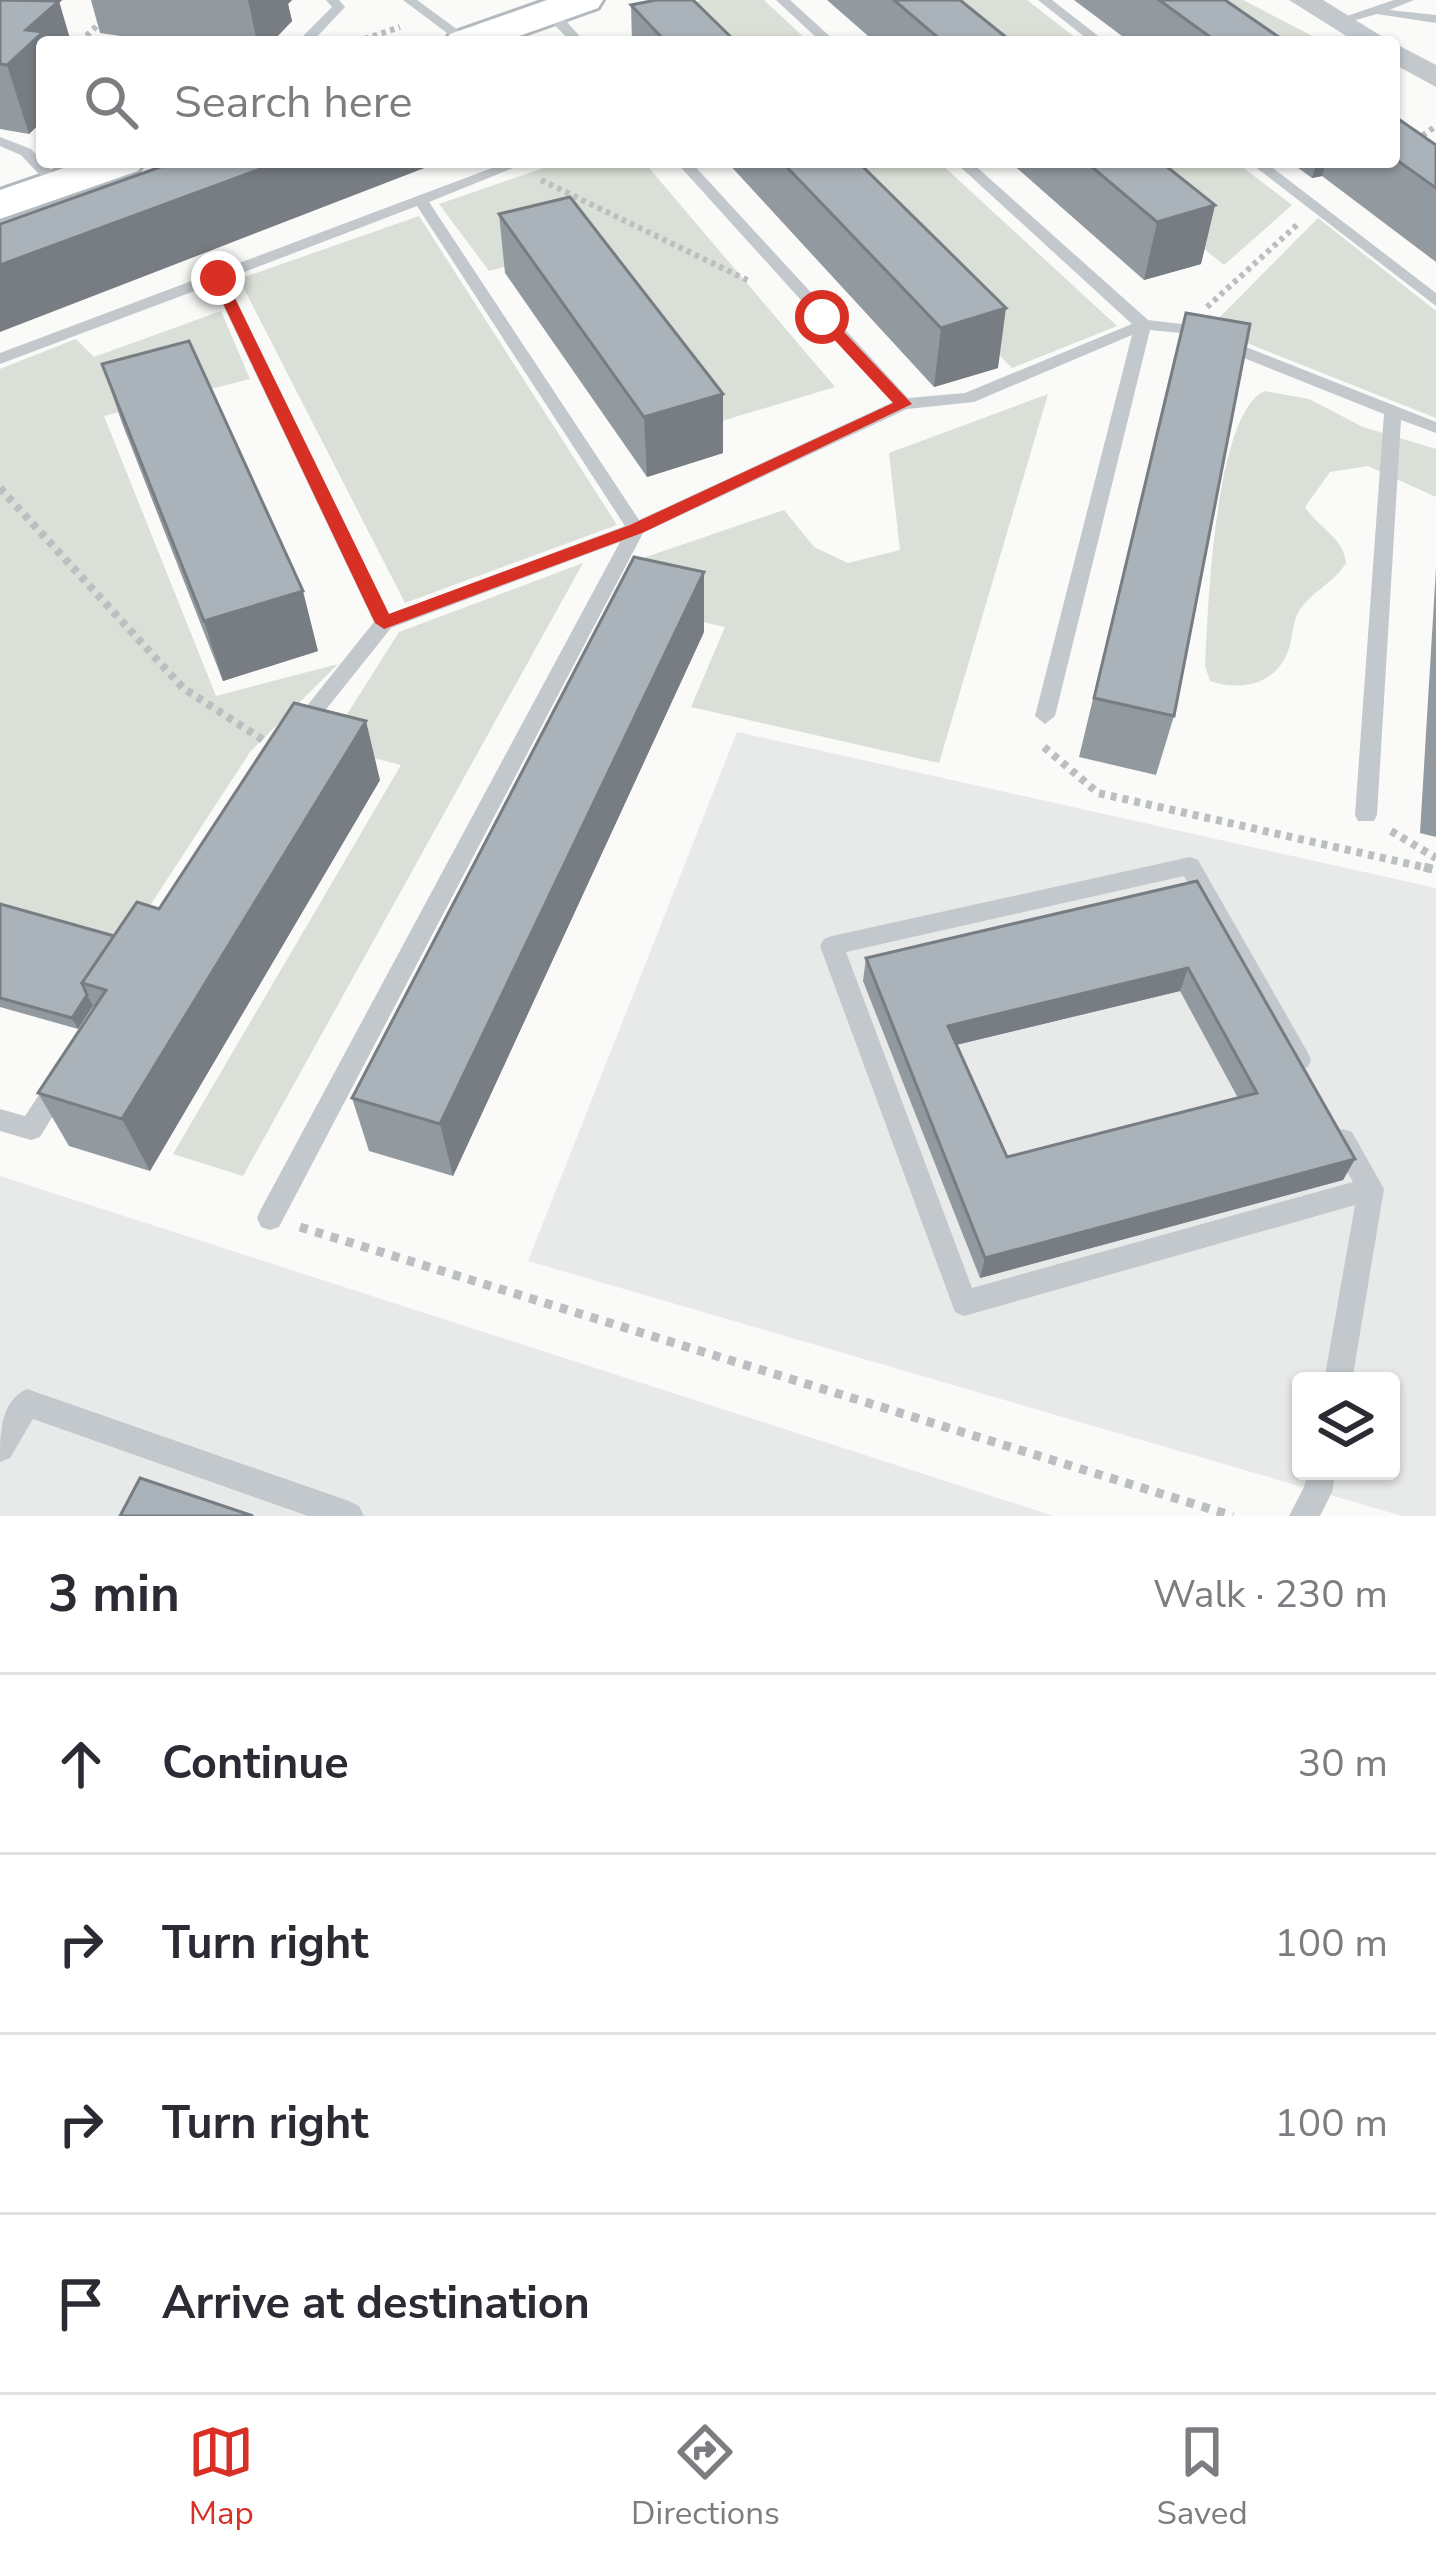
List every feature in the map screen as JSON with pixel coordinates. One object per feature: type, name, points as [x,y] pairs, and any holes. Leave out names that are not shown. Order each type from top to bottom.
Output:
[{"type":"main road","points":[[482,36],[567,6]]},
{"type":"main road","points":[[0,205],[106,168]]},
{"type":"street","points":[[1303,0],[1368,36]]},
{"type":"street","points":[[1400,56],[1436,78]]},
{"type":"lane","points":[[310,36],[340,7],[332,0]]},
{"type":"lane","points":[[409,0],[457,36]]},
{"type":"lane","points":[[782,0],[822,36]]},
{"type":"lane","points":[[1044,0],[1091,36]]},
{"type":"lane","points":[[1342,20],[1408,0]]},
{"type":"lane","points":[[567,6],[576,36]]},
{"type":"lane","points":[[1374,11],[1436,19]]},
{"type":"lane","points":[[0,141],[26,152],[36,162]]},
{"type":"lane","points":[[42,168],[58,185]]},
{"type":"lane","points":[[0,359],[510,168]]},
{"type":"lane","points":[[687,168],[904,404]]},
{"type":"lane","points":[[969,168],[1143,326]]},
{"type":"lane","points":[[1264,168],[1436,302]]},
{"type":"lane","points":[[422,202],[636,529]]},
{"type":"lane","points":[[218,278],[384,623]]},
{"type":"lane","points":[[1045,716],[1143,326]]},
{"type":"lane","points":[[282,752],[384,623],[636,529],[904,404],[968,398],[1143,326],[1184,328],[1436,428]]},
{"type":"lane","points":[[1366,815],[1393,411]]},
{"type":"lane","points":[[270,1218],[636,529]]},
{"type":"lane","points":[[1339,1372],[1371,1189],[1190,866],[832,946],[964,1303],[1371,1189]]},
{"type":"lane","points":[[0,1120],[31,1129],[69,1071]]},
{"type":"lane","points":[[0,1448],[27,1403],[349,1516]]},
{"type":"lane","points":[[1304,1516],[1320,1480]]},
{"type":"path","points":[[86,36],[109,14]]},
{"type":"path","points":[[1408,146],[1436,126]]},
{"type":"path","points":[[524,168],[822,317]]},
{"type":"path","points":[[1184,328],[1316,208]]},
{"type":"path","points":[[0,488],[183,688],[282,752]]},
{"type":"path","points":[[1045,716],[1044,747],[1098,793],[1436,870]]},
{"type":"path","points":[[1366,815],[1436,859]]},
{"type":"path","points":[[270,1218],[1232,1516]]},
{"type":"shaded area","points":[[701,0],[764,0],[803,36],[684,36],[663,14]]},
{"type":"shaded area","points":[[899,0],[1027,0],[1073,36],[944,36]]},
{"type":"shaded area","points":[[1151,0],[1243,0],[1312,36],[1227,36]]},
{"type":"shaded area","points":[[544,168],[649,168],[835,387],[705,426],[577,248],[489,271],[439,204]]},
{"type":"shaded area","points":[[815,168],[946,168],[1117,326],[1012,368]]},
{"type":"shaded area","points":[[1105,168],[1244,168],[1292,205],[1224,265]]},
{"type":"shaded area","points":[[419,216],[617,525],[405,603],[239,279]]},
{"type":"shaded area","points":[[1318,218],[1436,311],[1436,418],[1209,328]]},
{"type":"shaded area","points":[[221,311],[250,379],[104,416],[216,696],[338,664],[250,752],[127,941],[0,906],[0,369],[76,339],[94,357]]},
{"type":"shaded area","points":[[1264,391],[1309,399],[1363,427],[1436,449],[1436,497],[1368,466],[1330,472],[1305,507],[1335,539],[1346,563],[1299,611],[1277,670],[1257,682],[1234,686],[1210,681],[1205,666],[1208,603],[1224,474],[1247,408]]},
{"type":"shaded area","points":[[1048,394],[939,763],[691,707],[725,627],[618,603],[640,559],[784,510],[814,547],[848,563],[900,550],[889,453]]},
{"type":"shaded area","points":[[583,563],[243,1176],[173,1154],[401,765],[327,746],[399,632]]},
{"type":"shaded area","points":[[737,732],[1436,888],[1436,1516],[1402,1516],[528,1261]]},
{"type":"shaded area","points":[[0,1176],[1054,1516],[0,1516]]},
{"type":"building","points":[[0,0],[59,1],[26,30],[43,32],[7,65],[0,64]]},
{"type":"building","points":[[693,0],[730,36],[660,36],[631,5]]},
{"type":"building","points":[[894,0],[960,0],[1005,36],[936,36]]},
{"type":"building","points":[[1159,0],[1225,0],[1277,36],[1209,36]]},
{"type":"building","points":[[1400,120],[1436,145],[1436,188],[1400,162]]},
{"type":"building","points":[[157,168],[263,168],[0,265],[0,224]]},
{"type":"building","points":[[788,168],[864,168],[1006,308],[941,328]]},
{"type":"building","points":[[1093,168],[1169,168],[1215,205],[1157,222]]},
{"type":"building","points":[[570,197],[723,394],[644,417],[499,214]]},
{"type":"building","points":[[1186,313],[1250,324],[1174,716],[1094,698]]},
{"type":"building","points":[[189,341],[303,591],[204,621],[102,364]]},
{"type":"building","points":[[634,557],[704,572],[440,1124],[352,1098]]},
{"type":"building","points":[[294,703],[366,721],[122,1119],[38,1093],[106,990],[82,983],[137,902],[159,909]]},
{"type":"building","points":[[1197,881],[1355,1159],[985,1258],[866,958]],"holes":[[[1188,968],[1257,1093],[1007,1157],[948,1026]]]},
{"type":"building","points":[[0,904],[114,936],[82,983],[87,995],[72,1018],[0,998]]},
{"type":"building","points":[[140,1478],[253,1516],[120,1516]]},
{"type":"route","points":[[218,278],[384,623],[636,529],[904,404],[822,317]]}]
